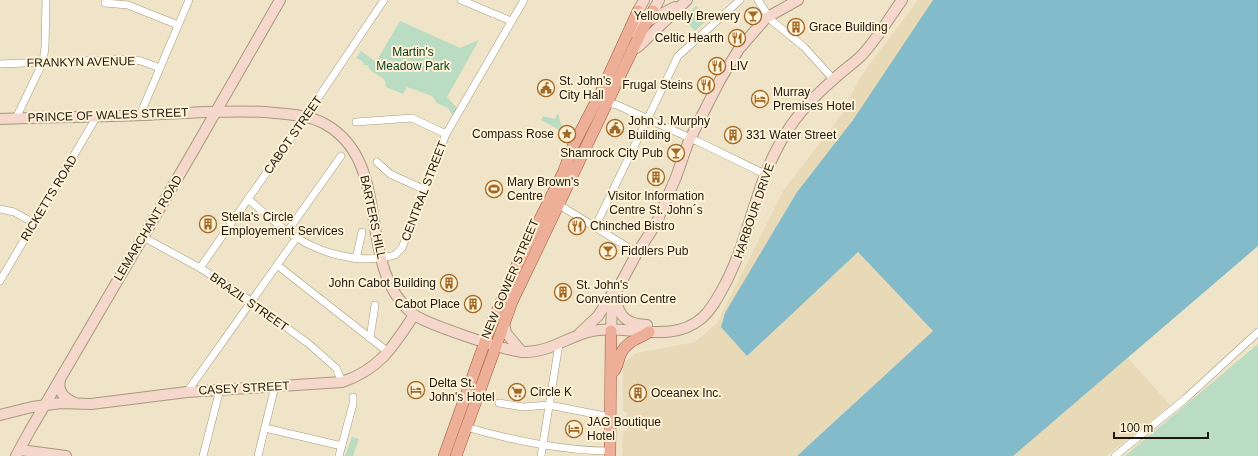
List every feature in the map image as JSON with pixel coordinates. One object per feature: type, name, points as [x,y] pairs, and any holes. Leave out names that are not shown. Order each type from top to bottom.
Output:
[{"type":"main road","name":"LEMARCHANT ROAD","points":[[19,454],[28,432],[45,406],[280,0]]},
{"type":"main road","points":[[638,11],[644,0]]},
{"type":"main road","points":[[654,11],[658,0]]},
{"type":"main road","points":[[628,34],[646,22],[686,0]]},
{"type":"main road","points":[[632,50],[638,47],[686,0]]},
{"type":"main road","points":[[610,454],[612,375],[611,331],[615,293],[663,210],[690,138],[720,80],[739,49],[768,17],[798,0]]},
{"type":"main road","name":"HARBOUR DRIVE","points":[[522,352],[538,350],[559,344],[591,331],[671,331],[697,322],[708,312],[716,301],[736,263],[765,174],[780,143],[790,127],[833,79],[864,53],[902,0]]},
{"type":"main road","name":"NEW GOWER STREET","points":[[444,456],[491,343],[504,323],[596,101],[638,11]]},
{"type":"main road","name":"NEW GOWER STREET","points":[[456,456],[519,259],[554,201],[608,103],[646,22],[654,11]]},
{"type":"main road","name":"PRINCE OF WALES STREET","points":[[0,119],[216,111]]},
{"type":"main road","name":"BARTERS HILL","points":[[216,111],[282,113],[306,116],[324,123],[336,132],[350,146],[358,159],[366,181],[381,259],[393,288],[414,315],[439,326],[522,352]]},
{"type":"main road","points":[[615,293],[618,308],[630,323],[636,325],[662,326],[671,331]]},
{"type":"main road","points":[[578,336],[581,330],[598,316],[611,294],[615,293]]},
{"type":"main road","name":"CASEY STREET","points":[[0,415],[45,406],[75,403],[112,402],[187,392],[275,386],[321,385],[342,382],[368,370],[388,352],[414,315]]},
{"type":"main road","points":[[504,323],[506,333],[522,352]]},
{"type":"main road","points":[[612,375],[624,349],[637,337],[649,332]]},
{"type":"main road","points":[[60,380],[59,388],[63,395],[75,403]]},
{"type":"main road","points":[[12,412],[26,414],[28,420],[28,432]]},
{"type":"main road","points":[[19,454],[66,456]]},
{"type":"street","points":[[16,118],[43,62],[45,48],[46,0]]},
{"type":"street","points":[[140,115],[188,0]]},
{"type":"street","name":"CABOT STREET","points":[[200,268],[306,116],[384,0]]},
{"type":"street","points":[[461,0],[511,21]]},
{"type":"street","name":"CENTRAL STREET","points":[[381,259],[395,256],[402,248],[423,190],[446,134],[524,0]]},
{"type":"street","points":[[595,227],[678,56],[740,0]]},
{"type":"street","points":[[758,0],[768,17],[804,46],[833,79]]},
{"type":"street","points":[[105,3],[128,5],[178,25]]},
{"type":"street","name":"FRANKYN AVENUE","points":[[0,64],[130,59],[141,61],[160,68]]},
{"type":"street","points":[[596,101],[617,105],[765,174]]},
{"type":"street","name":"RICKETTS ROAD","points":[[0,281],[97,116]]},
{"type":"street","points":[[356,122],[412,118],[446,134]]},
{"type":"street","points":[[287,232],[341,156]]},
{"type":"street","points":[[377,162],[390,174],[423,190]]},
{"type":"street","points":[[248,199],[287,232],[297,237],[335,254],[356,259],[381,259]]},
{"type":"street","points":[[554,201],[637,253]]},
{"type":"street","points":[[0,209],[14,212],[34,223]]},
{"type":"street","points":[[356,259],[362,232]]},
{"type":"street","name":"BRAZIL STREET","points":[[143,237],[200,268],[250,301],[309,344],[336,368],[342,382]]},
{"type":"street","points":[[187,392],[250,301],[297,237]]},
{"type":"street","points":[[277,265],[388,352]]},
{"type":"street","points":[[370,338],[375,305]]},
{"type":"street","points":[[1115,456],[1185,399],[1258,332]]},
{"type":"street","points":[[541,456],[559,344]]},
{"type":"street","points":[[258,456],[275,386]]},
{"type":"street","points":[[203,456],[220,389]]},
{"type":"street","points":[[339,456],[353,404],[353,397]]},
{"type":"street","points":[[499,403],[523,407],[548,405],[610,417]]},
{"type":"street","points":[[466,427],[543,444],[610,454]]},
{"type":"street","points":[[265,428],[342,446]]},
{"type":"shaded area","points":[[918,0],[933,0],[853,120],[797,192],[787,209],[747,356],[858,251],[933,331],[797,456],[622,456],[623,431],[627,431],[627,412],[623,411],[623,365],[636,353],[695,342],[717,323],[783,191],[849,105],[847,102],[863,73]]},
{"type":"shaded area","points":[[1127,357],[1170,405],[1106,456],[1012,456]]},
{"type":"green space","points":[[696,6],[707,20],[695,31],[683,18]]},
{"type":"green space","name":"Martin's Meadow Park","points":[[400,21],[460,48],[479,40],[447,97],[458,109],[454,118],[448,108],[437,103],[432,96],[407,87],[403,94],[386,87],[382,77],[373,72],[367,65],[364,65],[362,61],[356,58],[361,51],[376,62]]},
{"type":"green space","points":[[558,113],[561,124],[565,129],[563,132],[541,120],[543,116],[555,119]]},
{"type":"green space","points":[[1258,344],[1258,456],[1125,456]]},
{"type":"green space","points":[[352,437],[359,439],[353,456],[345,456]]},
{"type":"water","points":[[933,0],[1258,0],[1258,246],[1013,456],[797,456],[933,331],[858,252],[747,356],[721,327],[725,313],[797,192],[853,120]]},
{"type":"place","name":"Yellowbelly Brewery","points":[[753,16]]},
{"type":"place","name":"Grace Building","points":[[796,27]]},
{"type":"place","name":"Celtic Hearth","points":[[737,38]]},
{"type":"place","name":"LIV","points":[[717,66]]},
{"type":"place","name":"Frugal Steins","points":[[706,85]]},
{"type":"place","name":"St. John's City Hall","points":[[546,88]]},
{"type":"place","name":"Murray Premises Hotel","points":[[760,99]]},
{"type":"place","name":"John J. Murphy Building","points":[[615,128]]},
{"type":"place","name":"Compass Rose","points":[[567,134]]},
{"type":"place","name":"331 Water Street","points":[[733,135]]},
{"type":"place","name":"Shamrock City Pub","points":[[676,153]]},
{"type":"place","name":"Visitor Information Centre St. John´s","points":[[656,177]]},
{"type":"place","name":"Mary Brown's Centre","points":[[494,189]]},
{"type":"place","name":"Stella's Circle Employement Services","points":[[208,224]]},
{"type":"place","name":"Chinched Bistro","points":[[577,226]]},
{"type":"place","name":"Fiddlers Pub","points":[[608,251]]},
{"type":"place","name":"John Cabot Building","points":[[449,283]]},
{"type":"place","name":"St. John's Convention Centre","points":[[563,292]]},
{"type":"place","name":"Cabot Place","points":[[473,304]]},
{"type":"place","name":"Delta St. John's Hotel","points":[[416,390]]},
{"type":"place","name":"Circle K","points":[[517,392]]},
{"type":"place","name":"Oceanex Inc.","points":[[638,393]]},
{"type":"place","name":"JAG Boutique Hotel","points":[[574,429]]}]
